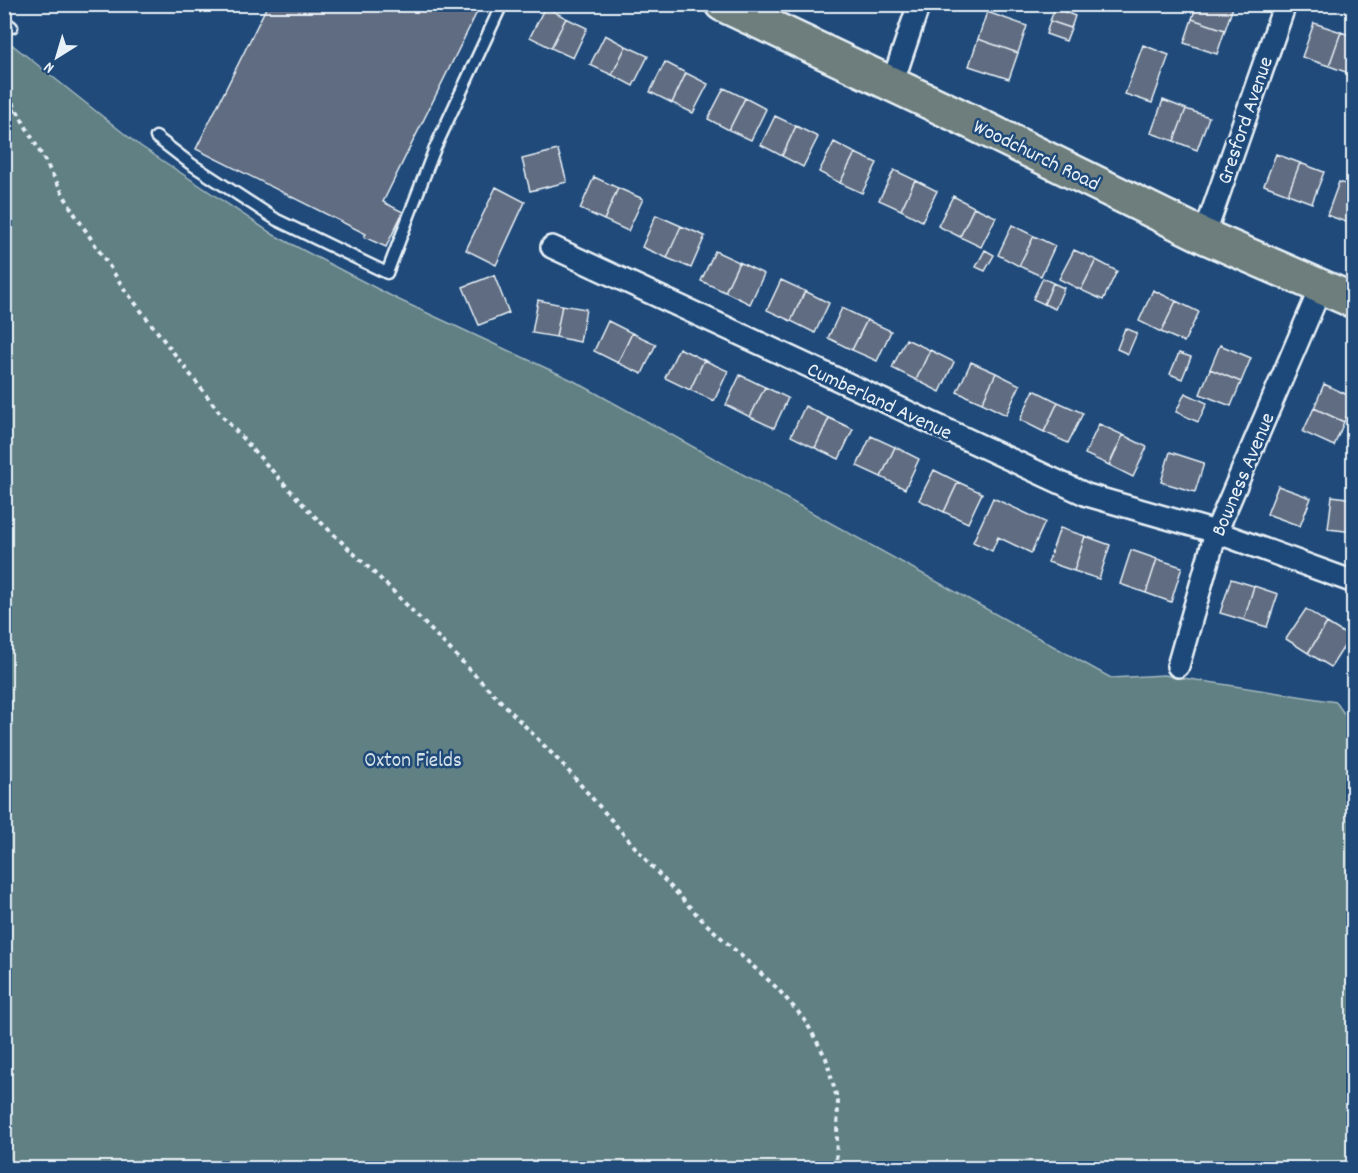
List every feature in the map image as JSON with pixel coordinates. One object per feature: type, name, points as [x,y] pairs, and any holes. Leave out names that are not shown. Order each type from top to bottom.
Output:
[{"type":"highway","name":"Woodchurch Road","points":[[722,4],[1204,236],[1353,301]]},
{"type":"street","points":[[892,84],[919,4]]},
{"type":"street","name":"Gresford Avenue","points":[[1204,236],[1285,4]]},
{"type":"street","name":"Cumberland Avenue","points":[[552,247],[1087,495],[1216,532],[1353,582]]},
{"type":"street","name":"Bowness Avenue","points":[[1178,666],[1216,532],[1321,288]]},
{"type":"lane","points":[[156,137],[190,164],[277,220],[387,273],[435,148],[502,4]]},
{"type":"path","points":[[4,87],[34,147],[125,290],[224,418],[309,511],[388,586],[565,766],[655,870],[705,923],[777,988],[805,1020],[826,1058],[838,1102],[836,1168]]},
{"type":"path","points":[[4,113],[16,110]]},
{"type":"green space","name":"Oxton Fields","points":[[5,39],[136,143],[274,235],[397,299],[574,381],[1111,678],[1164,675],[1336,702],[1354,728],[1353,1168],[5,1168]]},
{"type":"building","points":[[268,4],[481,4],[383,202],[403,212],[386,247],[364,237],[366,234],[196,149]]},
{"type":"building","points":[[1197,4],[1225,4],[1233,7],[1225,30],[1192,19]]},
{"type":"building","points":[[545,7],[566,18],[551,48],[530,37]]},
{"type":"building","points":[[1055,8],[1075,16],[1071,28],[1050,21]]},
{"type":"building","points":[[987,12],[1027,26],[1018,53],[978,39]]},
{"type":"building","points":[[566,18],[587,28],[573,58],[551,48]]},
{"type":"building","points":[[1192,19],[1225,30],[1217,54],[1184,43]]},
{"type":"building","points":[[1050,21],[1071,28],[1066,41],[1046,34]]},
{"type":"building","points":[[1314,23],[1341,32],[1329,66],[1302,57]]},
{"type":"building","points":[[1341,32],[1354,37],[1354,75],[1329,66]]},
{"type":"building","points":[[605,35],[626,46],[612,75],[590,65]]},
{"type":"building","points":[[978,39],[1018,53],[1009,79],[969,66]]},
{"type":"building","points":[[1143,45],[1169,55],[1152,103],[1125,94]]},
{"type":"building","points":[[626,46],[648,56],[633,86],[612,75]]},
{"type":"building","points":[[665,62],[686,73],[672,103],[650,92]]},
{"type":"building","points":[[686,73],[708,84],[693,113],[672,103]]},
{"type":"building","points":[[724,88],[745,98],[729,130],[708,119]]},
{"type":"building","points":[[745,98],[766,109],[751,140],[729,130]]},
{"type":"building","points":[[1163,100],[1186,109],[1174,141],[1151,133]]},
{"type":"building","points":[[1186,109],[1209,117],[1197,150],[1174,141]]},
{"type":"building","points":[[775,116],[796,126],[782,156],[761,145]]},
{"type":"building","points":[[796,126],[818,137],[803,167],[782,156]]},
{"type":"building","points":[[834,142],[855,153],[840,183],[819,172]]},
{"type":"building","points":[[558,150],[567,182],[530,191],[522,159]]},
{"type":"building","points":[[855,153],[877,163],[862,193],[840,183]]},
{"type":"building","points":[[1276,154],[1300,163],[1288,194],[1264,185]]},
{"type":"building","points":[[1300,163],[1324,172],[1312,203],[1288,194]]},
{"type":"building","points":[[894,170],[915,180],[901,210],[879,200]]},
{"type":"building","points":[[594,177],[618,188],[604,220],[580,209]]},
{"type":"building","points":[[915,180],[937,191],[922,221],[901,210]]},
{"type":"building","points":[[1339,182],[1354,187],[1354,211],[1349,223],[1327,215]]},
{"type":"building","points":[[496,187],[525,202],[496,265],[466,250]]},
{"type":"building","points":[[618,188],[643,199],[628,231],[604,220]]},
{"type":"building","points":[[953,196],[974,207],[960,237],[938,226]]},
{"type":"building","points":[[974,207],[996,217],[981,247],[960,237]]},
{"type":"building","points":[[656,215],[681,226],[667,258],[642,247]]},
{"type":"building","points":[[1012,225],[1034,236],[1019,266],[998,255]]},
{"type":"building","points":[[681,226],[705,236],[691,268],[667,258]]},
{"type":"building","points":[[1034,236],[1055,246],[1041,276],[1019,266]]},
{"type":"building","points":[[985,250],[994,255],[985,271],[976,267]]},
{"type":"building","points":[[1074,250],[1096,260],[1081,290],[1059,279]]},
{"type":"building","points":[[715,251],[739,262],[725,292],[701,281]]},
{"type":"building","points":[[1096,260],[1117,271],[1103,300],[1081,290]]},
{"type":"building","points":[[739,262],[764,274],[750,304],[725,292]]},
{"type":"building","points":[[494,275],[509,313],[479,325],[463,287]]},
{"type":"building","points":[[1043,278],[1053,283],[1044,304],[1033,299]]},
{"type":"building","points":[[781,280],[805,291],[791,321],[767,310]]},
{"type":"building","points":[[1053,283],[1064,288],[1055,309],[1044,304]]},
{"type":"building","points":[[1153,290],[1176,301],[1161,332],[1139,321]]},
{"type":"building","points":[[805,291],[829,303],[815,333],[791,321]]},
{"type":"building","points":[[538,300],[562,305],[556,337],[532,333]]},
{"type":"building","points":[[1176,301],[1199,312],[1184,342],[1161,332]]},
{"type":"building","points":[[562,305],[586,309],[580,342],[556,337]]},
{"type":"building","points":[[842,308],[867,320],[852,350],[828,338]]},
{"type":"building","points":[[867,320],[891,331],[877,361],[852,350]]},
{"type":"building","points":[[608,321],[632,333],[618,363],[594,351]]},
{"type":"building","points":[[1125,328],[1137,333],[1128,354],[1117,349]]},
{"type":"building","points":[[632,333],[656,344],[642,374],[618,363]]},
{"type":"building","points":[[906,339],[930,350],[916,380],[892,368]]},
{"type":"building","points":[[1220,345],[1251,358],[1241,382],[1210,369]]},
{"type":"building","points":[[679,348],[704,360],[690,390],[665,378]]},
{"type":"building","points":[[930,350],[954,362],[940,392],[916,380]]},
{"type":"building","points":[[1179,353],[1191,357],[1182,379],[1170,374]]},
{"type":"building","points":[[704,360],[728,371],[714,401],[690,390]]},
{"type":"building","points":[[971,362],[996,373],[982,403],[957,392]]},
{"type":"building","points":[[1210,369],[1241,382],[1231,406],[1200,394]]},
{"type":"building","points":[[996,373],[1020,385],[1006,415],[982,403]]},
{"type":"building","points":[[740,375],[765,387],[750,417],[726,405]]},
{"type":"building","points":[[1324,384],[1354,398],[1344,422],[1314,408]]},
{"type":"building","points":[[765,387],[788,398],[774,428],[750,417]]},
{"type":"building","points":[[1034,390],[1058,402],[1044,432],[1020,420]]},
{"type":"building","points":[[1185,393],[1207,403],[1198,422],[1176,412]]},
{"type":"building","points":[[1058,402],[1083,413],[1068,443],[1044,432]]},
{"type":"building","points":[[805,406],[829,418],[815,448],[791,436]]},
{"type":"building","points":[[1314,408],[1344,422],[1334,446],[1303,432]]},
{"type":"building","points":[[829,418],[853,429],[839,459],[815,448]]},
{"type":"building","points":[[1099,424],[1123,435],[1109,465],[1085,454]]},
{"type":"building","points":[[1123,435],[1147,447],[1133,477],[1109,465]]},
{"type":"building","points":[[871,436],[895,447],[881,477],[857,466]]},
{"type":"building","points":[[895,447],[919,459],[905,489],[881,477]]},
{"type":"building","points":[[1170,452],[1204,463],[1195,492],[1161,482]]},
{"type":"building","points":[[934,470],[958,482],[944,512],[919,500]]},
{"type":"building","points":[[958,482],[982,493],[968,523],[944,512]]},
{"type":"building","points":[[1278,486],[1311,498],[1300,526],[1267,514]]},
{"type":"building","points":[[1332,496],[1354,499],[1354,532],[1328,529]]},
{"type":"building","points":[[993,498],[1045,522],[1031,553],[998,537],[992,551],[973,542]]},
{"type":"building","points":[[1060,528],[1085,536],[1074,571],[1048,562]]},
{"type":"building","points":[[1085,536],[1110,545],[1099,579],[1074,571]]},
{"type":"building","points":[[1131,550],[1157,559],[1146,593],[1120,584]]},
{"type":"building","points":[[1157,559],[1182,567],[1171,602],[1146,593]]},
{"type":"building","points":[[1231,579],[1254,586],[1244,620],[1220,613]]},
{"type":"building","points":[[1254,586],[1278,594],[1267,627],[1244,620]]},
{"type":"building","points":[[1306,609],[1327,623],[1308,653],[1286,639]]},
{"type":"building","points":[[1327,623],[1350,637],[1331,667],[1308,653]]}]
